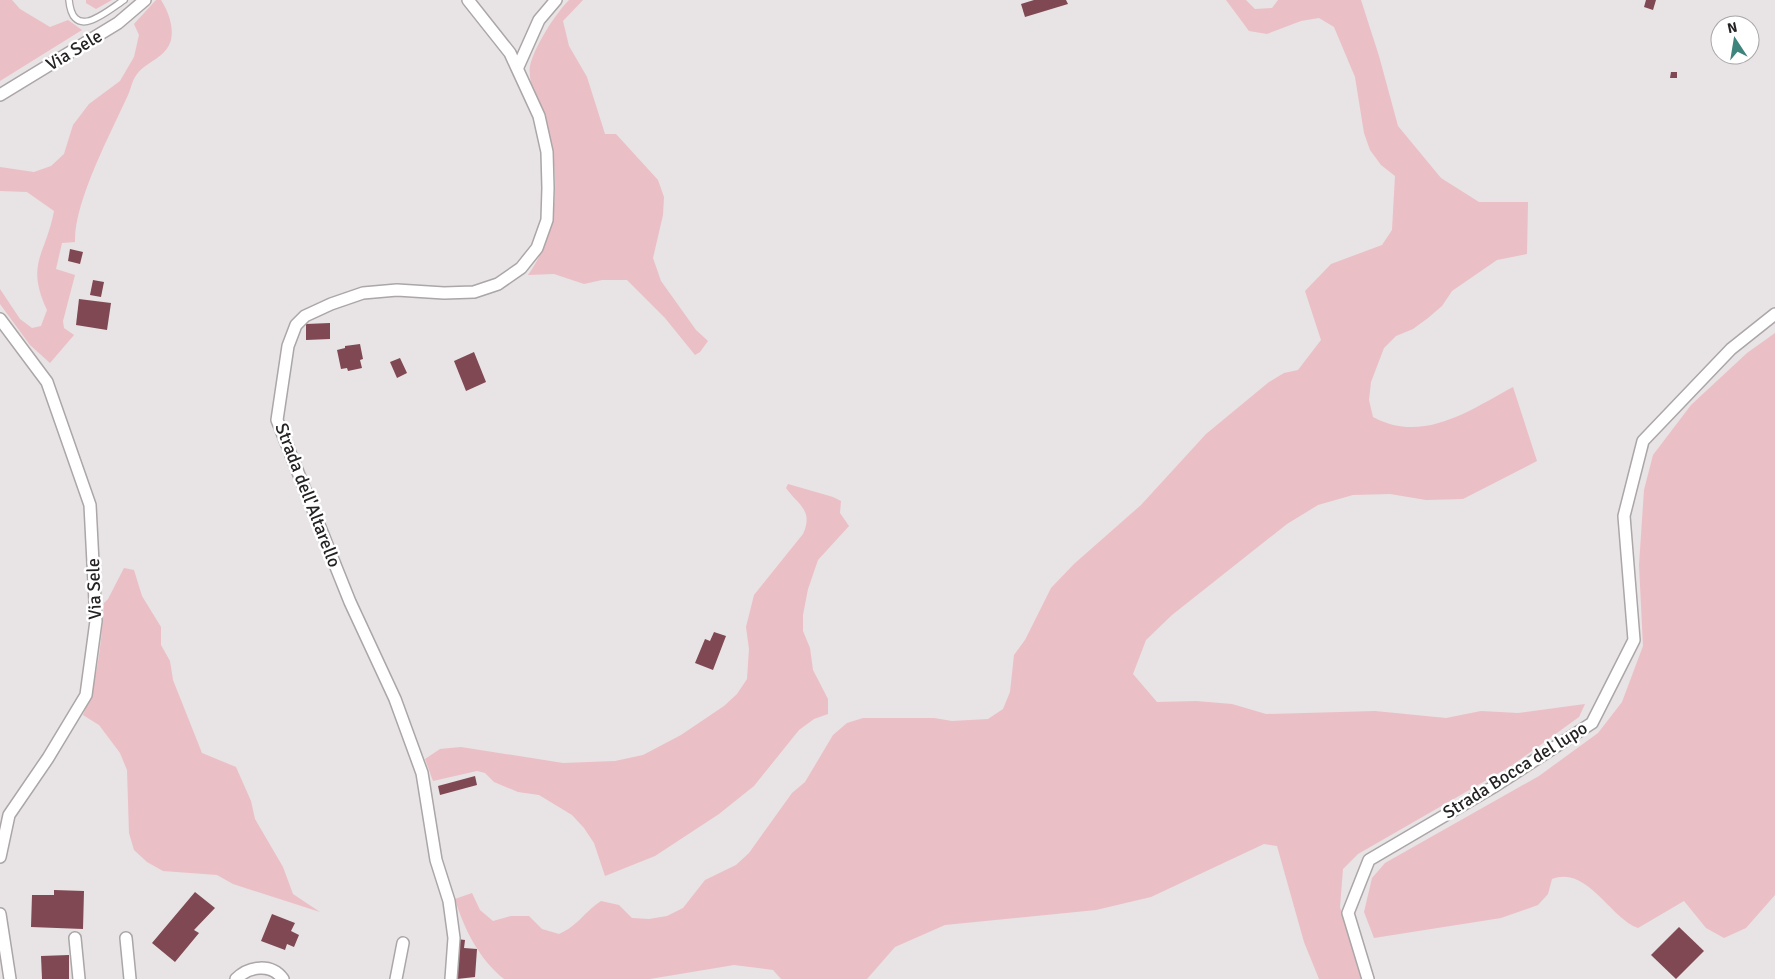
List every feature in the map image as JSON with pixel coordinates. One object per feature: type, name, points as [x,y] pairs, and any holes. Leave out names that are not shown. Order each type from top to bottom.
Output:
[{"type":"street","name":"Via Sele","points":[[0,95],[118,23],[146,0]]},
{"type":"street","name":"Strada dell'Altarello","points":[[451,979],[454,938],[449,900],[436,860],[422,773],[396,699],[350,602],[277,420],[280,389],[288,346],[296,325],[306,316],[331,304],[363,294],[397,290],[444,293],[474,292],[498,284],[521,268],[538,248],[547,220],[547,152],[539,116],[518,67],[505,46],[468,0]]},
{"type":"street","points":[[518,67],[539,20],[556,0]]},
{"type":"street","name":"Strada Bocca del lupo","points":[[1368,979],[1348,913],[1369,860],[1495,786],[1592,723],[1634,640],[1624,516],[1643,440],[1731,349],[1775,314]]},
{"type":"street","name":"Via Sele","points":[[0,319],[47,382],[90,504],[96,622],[86,695],[48,758],[9,814],[0,857]]},
{"type":"street","points":[[0,914],[10,979]]},
{"type":"street","points":[[75,938],[79,979]]},
{"type":"street","points":[[126,938],[130,979]]},
{"type":"street","points":[[396,979],[403,944]]},
{"type":"street","points":[[236,979],[244,972],[260,967],[278,973],[283,979]]},
{"type":"lane","points":[[69,0],[72,14],[77,20],[85,23],[94,21],[124,0]]},
{"type":"shaded area","points":[[0,0],[12,0],[20,9],[50,27],[68,20],[82,30],[0,81]]},
{"type":"shaded area","points":[[86,0],[112,0],[96,9],[86,3]]},
{"type":"shaded area","points":[[156,0],[161,0],[168,14],[172,29],[171,40],[165,51],[141,70],[134,79],[87,187],[76,225],[75,242],[62,243],[56,269],[75,275],[63,321],[64,328],[74,335],[50,363],[30,345],[0,304],[0,289],[20,319],[32,328],[41,326],[47,310],[41,294],[37,270],[54,211],[27,192],[0,191],[0,167],[34,172],[51,166],[64,154],[73,125],[89,104],[120,81],[134,57],[139,35],[134,24]]},
{"type":"shaded area","points":[[569,0],[583,0],[563,21],[569,46],[587,77],[605,134],[616,134],[658,180],[664,197],[663,215],[653,258],[661,281],[696,330],[708,341],[700,352],[695,355],[665,318],[627,280],[602,280],[584,284],[554,274],[528,275],[539,258],[552,220],[555,181],[550,141],[530,79],[530,66],[532,58],[546,31]]},
{"type":"shaded area","points":[[1226,0],[1246,0],[1255,9],[1272,8],[1278,0],[1361,0],[1398,126],[1441,178],[1479,202],[1528,202],[1527,254],[1497,260],[1452,291],[1442,306],[1428,318],[1413,329],[1396,336],[1384,348],[1371,382],[1369,400],[1373,417],[1391,424],[1409,427],[1427,426],[1462,414],[1513,387],[1537,461],[1463,499],[1426,500],[1390,494],[1353,495],[1318,505],[1287,524],[1172,615],[1146,640],[1133,674],[1157,702],[1196,701],[1232,704],[1266,714],[1375,711],[1446,718],[1481,711],[1518,713],[1585,704],[1579,717],[1511,766],[1358,854],[1343,869],[1340,907],[1361,979],[1319,979],[1304,942],[1277,846],[1264,844],[1151,897],[1096,910],[945,925],[895,947],[867,979],[781,979],[773,970],[734,965],[650,979],[504,979],[487,962],[473,943],[455,899],[472,893],[480,910],[493,921],[511,916],[529,916],[542,929],[559,934],[571,927],[601,901],[619,905],[632,918],[649,919],[667,916],[683,908],[705,880],[736,865],[749,853],[792,793],[805,782],[833,735],[847,723],[863,718],[934,718],[952,721],[988,719],[1003,709],[1010,692],[1014,655],[1025,640],[1051,588],[1074,564],[1141,505],[1206,434],[1269,382],[1284,373],[1298,370],[1321,340],[1305,291],[1331,264],[1382,245],[1392,230],[1395,176],[1381,165],[1370,150],[1364,133],[1355,77],[1334,27],[1319,18],[1301,21],[1267,34],[1249,31]]},
{"type":"shaded area","points":[[1775,333],[1775,895],[1746,928],[1724,938],[1706,928],[1684,901],[1638,928],[1617,914],[1587,885],[1576,879],[1565,877],[1552,879],[1548,894],[1538,905],[1501,918],[1374,938],[1364,912],[1372,878],[1385,863],[1539,776],[1598,733],[1622,702],[1643,646],[1639,565],[1644,490],[1653,455],[1691,405],[1747,353]]},
{"type":"shaded area","points":[[788,484],[841,501],[840,513],[849,526],[818,560],[808,589],[803,615],[803,631],[810,648],[813,670],[828,699],[828,714],[814,719],[799,730],[754,786],[719,814],[655,856],[605,876],[594,843],[584,828],[572,815],[539,795],[518,792],[494,782],[485,773],[477,771],[433,781],[425,759],[440,749],[461,747],[563,763],[615,761],[643,755],[681,735],[724,706],[737,694],[747,679],[749,649],[746,627],[754,595],[803,534],[806,526],[806,513],[786,488]]},
{"type":"shaded area","points":[[124,568],[134,570],[142,596],[161,627],[161,645],[170,661],[173,680],[202,753],[236,767],[251,801],[255,819],[283,867],[293,894],[320,912],[233,884],[217,875],[163,871],[147,862],[134,850],[129,833],[127,770],[120,753],[99,725],[83,715],[96,673],[104,603]]},
{"type":"building","points":[[1034,0],[1066,0],[1068,4],[1025,17],[1021,4]]},
{"type":"building","points":[[1646,0],[1656,0],[1653,10],[1644,7]]},
{"type":"building","points":[[1671,72],[1677,72],[1677,78],[1670,78]]},
{"type":"building","points":[[70,249],[83,252],[80,264],[68,261]]},
{"type":"building","points":[[93,280],[104,282],[101,297],[90,295]]},
{"type":"building","points":[[79,299],[111,303],[107,330],[76,325]]},
{"type":"building","points":[[330,323],[330,339],[306,340],[306,324]]},
{"type":"building","points":[[360,344],[363,359],[360,360],[362,368],[348,371],[347,368],[341,369],[337,350],[345,348],[345,346]]},
{"type":"building","points":[[474,352],[486,382],[466,391],[454,361]]},
{"type":"building","points":[[400,358],[407,373],[397,378],[390,362]]},
{"type":"building","points":[[714,632],[726,636],[713,670],[695,663],[705,639],[710,641]]},
{"type":"building","points":[[475,776],[477,785],[440,795],[438,786]]},
{"type":"building","points":[[54,890],[84,891],[83,929],[31,927],[32,895],[54,895]]},
{"type":"building","points":[[195,892],[215,908],[194,930],[199,933],[175,962],[152,943]]},
{"type":"building","points":[[272,914],[295,923],[291,931],[299,935],[294,947],[287,944],[285,950],[261,941]]},
{"type":"building","points":[[1679,927],[1704,951],[1676,979],[1651,955]]},
{"type":"building","points":[[457,939],[465,940],[464,948],[477,949],[475,977],[457,979],[459,948],[456,948]]},
{"type":"building","points":[[69,955],[69,979],[42,979],[41,956]]}]
